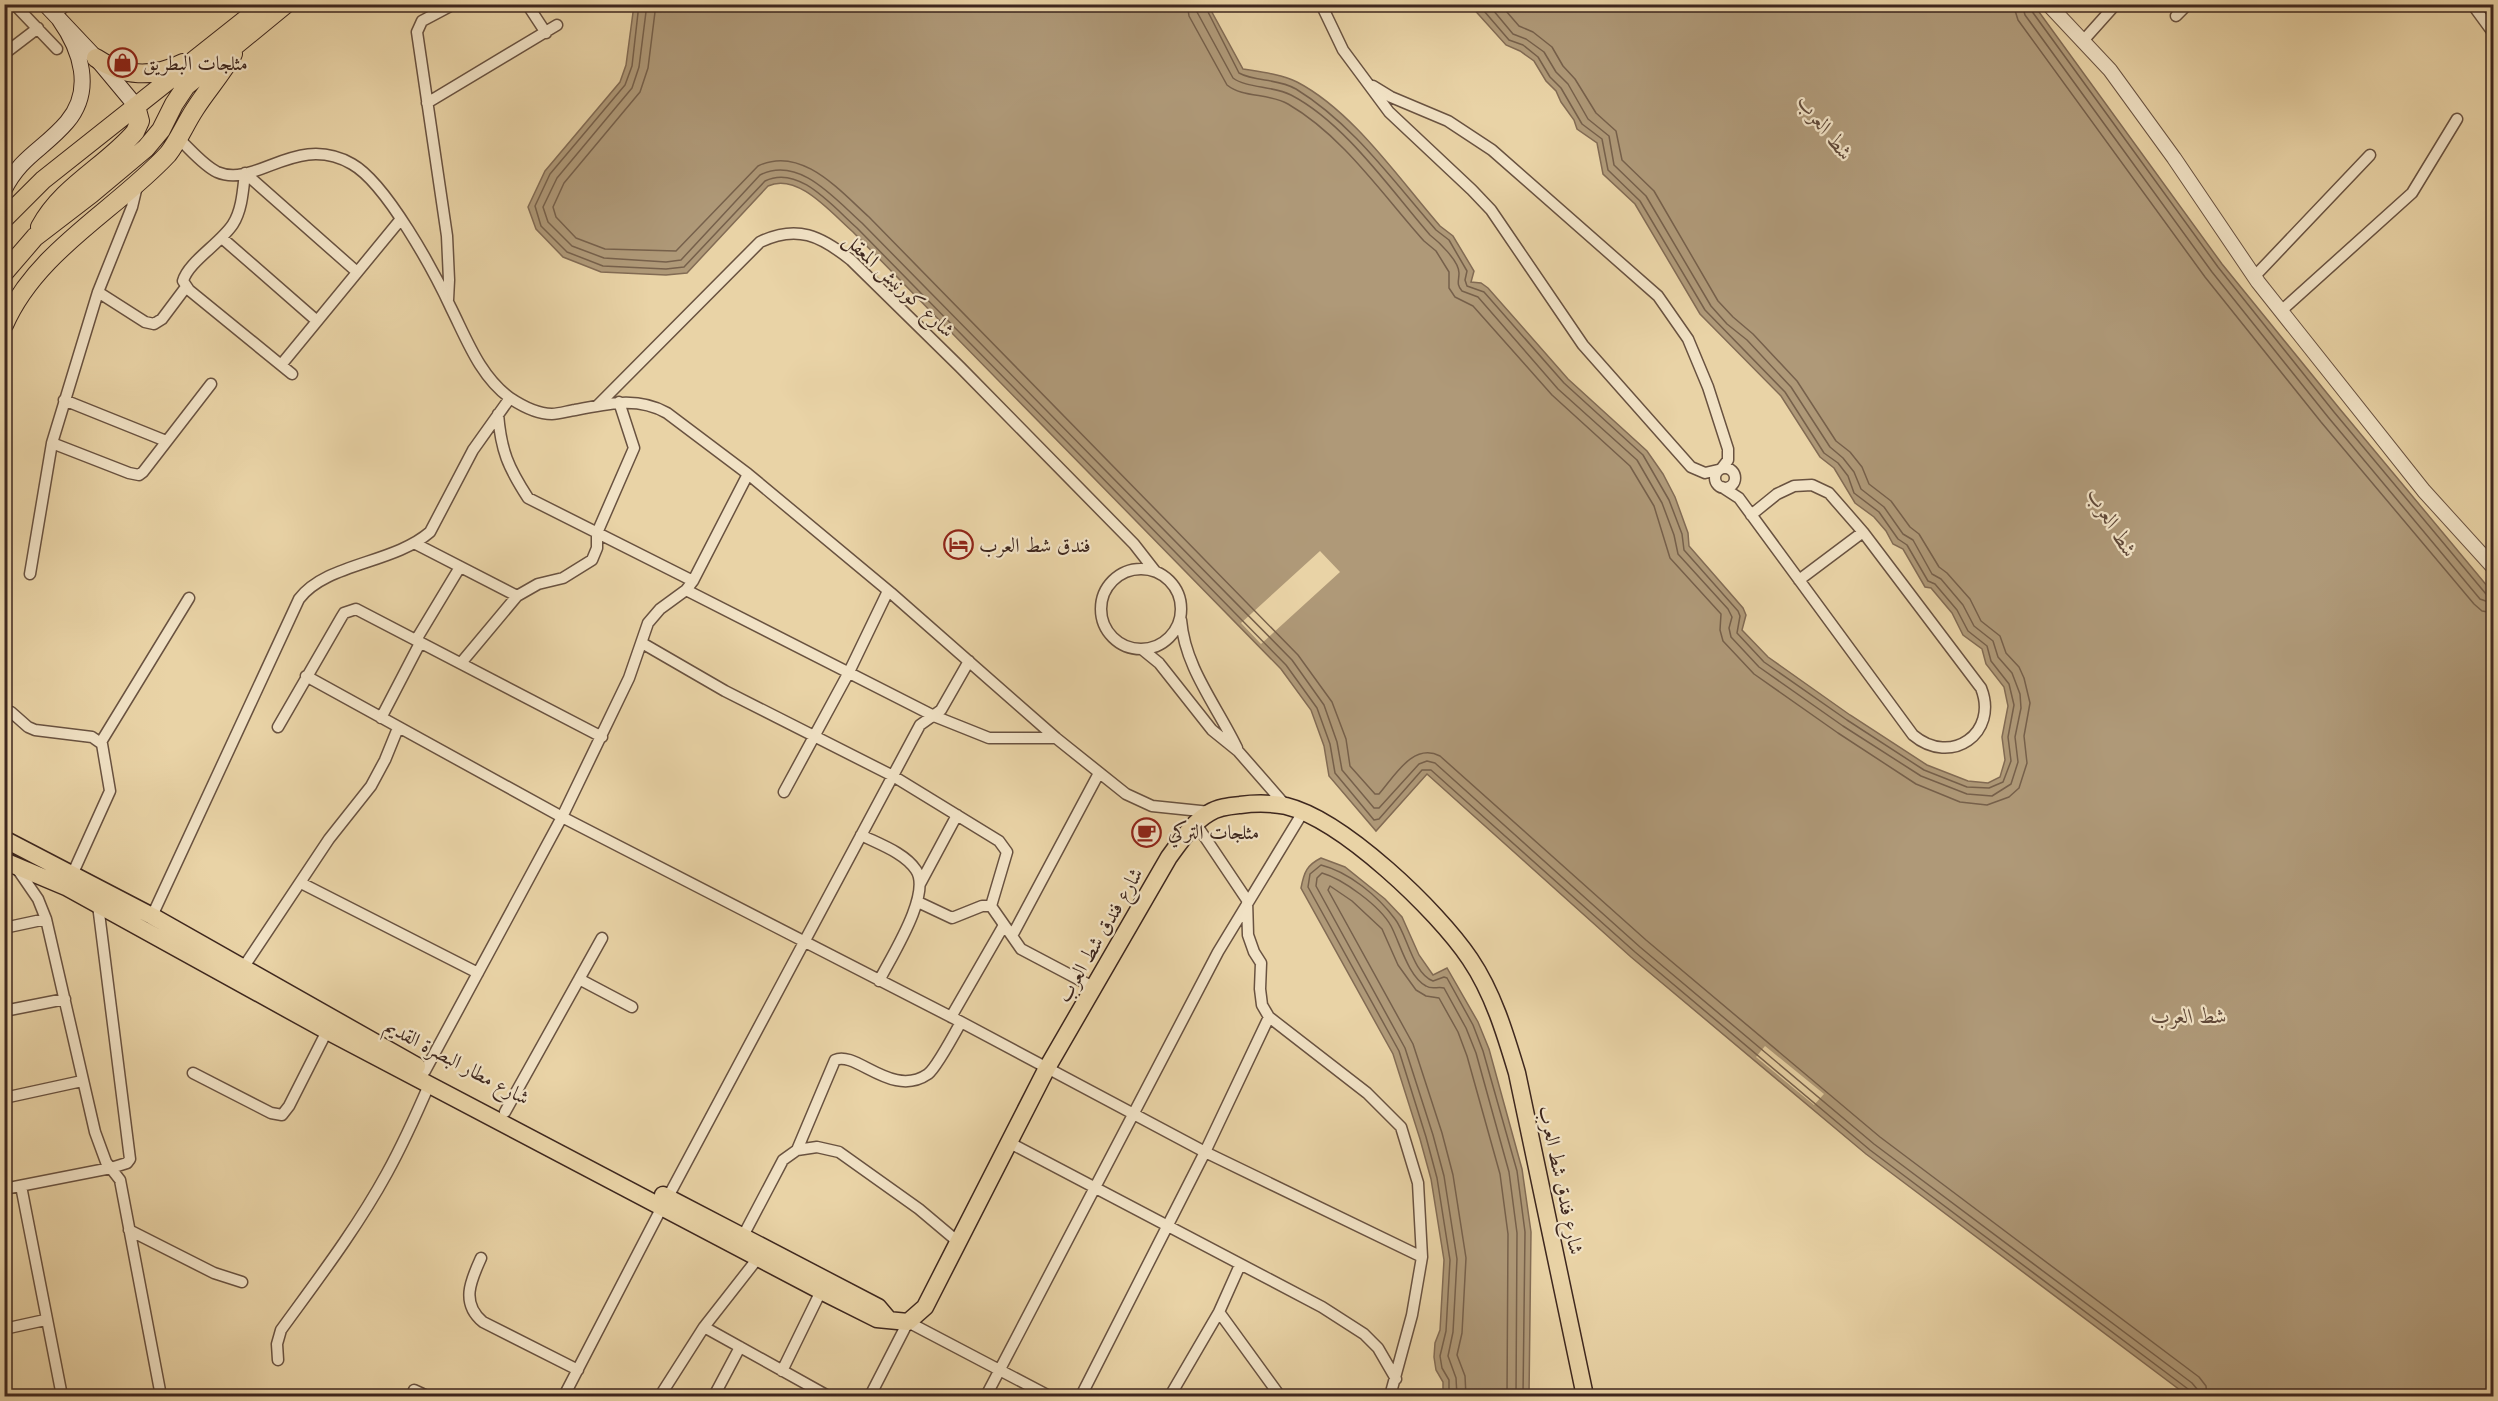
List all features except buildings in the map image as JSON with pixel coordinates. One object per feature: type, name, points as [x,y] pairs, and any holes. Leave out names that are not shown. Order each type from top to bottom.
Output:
[{"type":"highway","points":[[4,219],[43,180],[265,4]]},
{"type":"highway","points":[[4,273],[35,237],[146,148],[161,130],[186,86],[286,4]]},
{"type":"highway","points":[[4,325],[17,301],[40,271],[161,162],[179,139],[195,108],[226,67],[239,43]]},
{"type":"highway","points":[[96,57],[121,71],[149,74],[167,70],[211,48]]},
{"type":"highway","points":[[35,237],[47,214],[62,197],[135,132],[140,121],[136,106]]},
{"type":"main road","points":[[53,13],[96,57],[136,106]]},
{"type":"main road","points":[[4,190],[23,161],[66,123],[80,99],[83,82],[78,52],[74,41],[53,13]]},
{"type":"main road","name":"شارع فندق شط العرب","points":[[908,1322],[926,1307],[1047,1068],[1169,856],[1196,824],[1210,812],[1247,804],[1295,809],[1328,825],[1422,901],[1455,938],[1484,982],[1506,1036],[1516,1073],[1585,1396]]},
{"type":"main road","name":"شارع مطار البصرة القديم","points":[[4,839],[152,916],[427,1078],[665,1202],[743,1236],[879,1307],[889,1320]]},
{"type":"main road","name":"شارع مطار البصرة القديم","points":[[9,863],[66,887],[327,1031],[505,1112],[665,1202],[758,1258],[821,1291],[872,1317],[908,1322]]},
{"type":"street","points":[[14,4],[57,49]]},
{"type":"street","points":[[53,13],[67,4]]},
{"type":"street","points":[[448,300],[447,236],[417,32],[422,21],[454,4]]},
{"type":"street","points":[[527,4],[546,33]]},
{"type":"street","points":[[1321,4],[1343,50],[1389,112],[1472,189],[1491,210],[1583,345],[1669,443],[1698,472],[1738,498],[1914,735],[1929,745],[1947,748],[1956,747],[1972,738],[1978,731],[1985,714],[1981,688],[1863,532],[1829,493],[1812,485],[1794,486],[1785,489],[1751,515]]},
{"type":"street","points":[[2048,4],[2110,70],[2168,149],[2254,276],[2424,490],[2493,568]]},
{"type":"street","points":[[2082,42],[2116,4]]},
{"type":"street","points":[[2176,16],[2188,4]]},
{"type":"street","points":[[2472,4],[2493,34]]},
{"type":"street","points":[[427,103],[557,25]]},
{"type":"street","points":[[4,54],[38,28]]},
{"type":"street","points":[[1365,80],[1390,97],[1448,121],[1492,150],[1658,296],[1688,339],[1708,387],[1728,449],[1738,498]]},
{"type":"street","points":[[2281,311],[2412,193],[2457,119]]},
{"type":"street","points":[[179,139],[217,172],[235,175],[304,154],[320,153],[352,164],[366,174],[401,219],[448,300],[478,362],[495,385],[510,398],[532,409],[553,414],[619,402],[638,402],[657,407],[748,474],[1099,773],[1139,802],[1167,809],[1210,812]]},
{"type":"street","points":[[2254,276],[2370,155]]},
{"type":"street","points":[[245,173],[239,211],[232,226],[185,275],[183,281],[186,286],[292,374]]},
{"type":"street","points":[[245,173],[357,272]]},
{"type":"street","points":[[30,574],[52,443],[98,292],[132,207],[138,182]]},
{"type":"street","points":[[281,365],[401,219]]},
{"type":"street","name":"شارع كورنيش المعقل","points":[[597,406],[760,242],[784,234],[809,235],[831,245],[851,260],[1134,544],[1155,571]]},
{"type":"street","points":[[222,238],[317,321]]},
{"type":"street","points":[[98,292],[145,322],[154,324],[162,319],[186,286]]},
{"type":"street","points":[[52,443],[134,475],[143,472],[211,384]]},
{"type":"street","points":[[152,916],[299,599],[307,589],[321,579],[372,562],[414,543],[430,532],[473,450],[510,398]]},
{"type":"street","points":[[64,400],[166,441]]},
{"type":"street","points":[[461,663],[517,596],[538,585],[563,578],[592,560],[597,548],[597,533],[634,448],[619,402]]},
{"type":"street","points":[[498,414],[501,445],[512,473],[528,498],[597,533],[933,716],[989,738],[1056,738]]},
{"type":"street","points":[[1719,485],[1714,478],[1728,460],[1728,449]]},
{"type":"street","points":[[1698,472],[1708,473],[1728,468],[1734,475]]},
{"type":"street","points":[[278,1360],[277,1344],[281,1330],[333,1259],[386,1175],[411,1127],[427,1078],[478,973],[562,817],[602,737],[629,678],[648,623],[689,585],[748,474]]},
{"type":"street","points":[[1719,485],[1731,485],[1734,475]]},
{"type":"street","points":[[1799,580],[1863,532]]},
{"type":"street","points":[[414,543],[517,596]]},
{"type":"street","points":[[381,718],[418,641],[460,567]]},
{"type":"street","points":[[1181,615],[1178,626],[1164,643],[1143,650],[1132,649],[1113,639],[1106,630],[1100,609],[1106,588],[1122,573],[1144,569],[1164,576],[1178,593],[1181,615],[1183,637],[1190,660],[1238,751]]},
{"type":"street","points":[[784,792],[849,672],[888,591]]},
{"type":"street","points":[[100,742],[189,598]]},
{"type":"street","points":[[278,727],[340,618],[350,610],[362,611],[602,737]]},
{"type":"street","points":[[642,643],[725,691],[893,776],[999,841],[1007,852],[991,906]]},
{"type":"street","points":[[986,1396],[1295,809],[1238,751],[1212,730],[1159,663],[1143,650]]},
{"type":"street","points":[[564,1396],[920,725],[941,710],[969,662]]},
{"type":"street","points":[[306,676],[562,817],[805,941],[1205,1152],[1422,1257]]},
{"type":"street","points":[[11,712],[35,730],[93,737],[100,742],[110,791],[72,874]]},
{"type":"street","points":[[243,968],[329,839],[370,786],[385,760],[398,728]]},
{"type":"street","points":[[1012,936],[1099,773]]},
{"type":"street","points":[[920,884],[957,815]]},
{"type":"street","points":[[1196,824],[1247,900],[1248,935],[1261,963],[1262,1005],[1269,1017],[1367,1093],[1401,1127],[1418,1183],[1422,1257],[1412,1315],[1390,1396]]},
{"type":"street","points":[[861,836],[906,858],[917,871],[920,884],[918,902],[879,981]]},
{"type":"street","points":[[9,863],[38,899],[46,919],[82,1081],[100,1148],[120,1180],[161,1396]]},
{"type":"street","points":[[301,883],[478,973]]},
{"type":"street","points":[[918,902],[952,918],[982,906],[991,906]]},
{"type":"street","points":[[4,1189],[111,1168],[127,1162],[130,1154],[98,905]]},
{"type":"street","points":[[991,906],[1022,949],[1094,987]]},
{"type":"street","points":[[4,928],[46,919]]},
{"type":"street","points":[[797,1150],[835,1060],[845,1059],[893,1080],[911,1081],[929,1073],[1004,925]]},
{"type":"street","points":[[505,1112],[602,938]]},
{"type":"street","points":[[579,979],[632,1007]]},
{"type":"street","points":[[4,1011],[65,999]]},
{"type":"street","points":[[1081,1396],[1205,1152],[1269,1017]]},
{"type":"street","points":[[193,1073],[271,1113],[282,1115],[289,1106],[327,1031]]},
{"type":"street","points":[[4,1098],[82,1081]]},
{"type":"street","points":[[1008,1142],[1322,1307],[1364,1334],[1378,1348],[1396,1379]]},
{"type":"street","points":[[743,1236],[783,1160],[797,1150],[817,1147],[839,1152],[919,1209],[957,1242]]},
{"type":"street","points":[[21,1186],[45,1320],[62,1396]]},
{"type":"street","points":[[129,1230],[214,1273],[242,1282]]},
{"type":"street","points":[[481,1258],[471,1280],[468,1295],[474,1313],[483,1322],[578,1370]]},
{"type":"street","points":[[660,1396],[704,1327],[758,1258]]},
{"type":"street","points":[[1170,1396],[1220,1312],[1240,1265]]},
{"type":"street","points":[[782,1371],[821,1291]]},
{"type":"street","points":[[1220,1312],[1280,1396]]},
{"type":"street","points":[[4,1329],[45,1320]]},
{"type":"street","points":[[870,1396],[908,1322],[1049,1396]]},
{"type":"street","points":[[704,1327],[828,1396]]},
{"type":"street","points":[[714,1396],[740,1347]]},
{"type":"street","points":[[414,1390],[427,1396]]},
{"type":"water","name":"شط العرب","points":[[634,5],[1208,5],[1243,69],[1291,79],[1318,95],[1337,110],[1392,167],[1440,226],[1453,236],[1474,271],[1471,282],[1481,283],[1488,288],[1568,379],[1647,451],[1675,497],[1688,533],[1689,546],[1743,608],[1746,615],[1742,630],[1768,657],[1850,715],[1927,765],[1968,781],[1988,783],[2000,777],[2005,760],[2002,737],[2008,706],[2004,687],[1986,664],[1982,649],[1963,635],[1952,613],[1931,588],[1925,587],[1903,549],[1893,544],[1874,517],[1855,503],[1834,468],[1820,457],[1781,396],[1700,314],[1635,204],[1603,174],[1597,143],[1577,129],[1556,91],[1546,81],[1534,61],[1506,45],[1470,5],[2034,5],[2222,264],[2493,593],[2493,1396],[2188,1396],[1866,1154],[1631,957],[1427,774],[1376,831],[1329,776],[1324,746],[1311,710],[1281,669],[853,232],[825,206],[803,190],[779,183],[768,186],[687,273],[666,275],[601,272],[563,257],[536,229],[528,207],[545,171],[620,82],[626,65]]},
{"type":"water","points":[[1321,858],[1345,867],[1385,899],[1402,917],[1419,955],[1433,975],[1447,968],[1478,1022],[1489,1049],[1522,1169],[1531,1232],[1529,1396],[1443,1396],[1443,1382],[1436,1370],[1434,1357],[1435,1343],[1440,1330],[1444,1260],[1431,1179],[1393,1054],[1301,888],[1307,870],[1312,863]]},
{"type":"pier","points":[[1320,551],[1340,572],[1261,644],[1241,623]]},
{"type":"pier","points":[[1765,1046],[1824,1094],[1814,1105],[1756,1057]]},
{"type":"place","name":"مثلجات البطريق","points":[[122,63]]},
{"type":"place","name":"فندق شط العرب","points":[[958,545]]},
{"type":"place","name":"مثلجات التركي","points":[[1147,832]]}]
